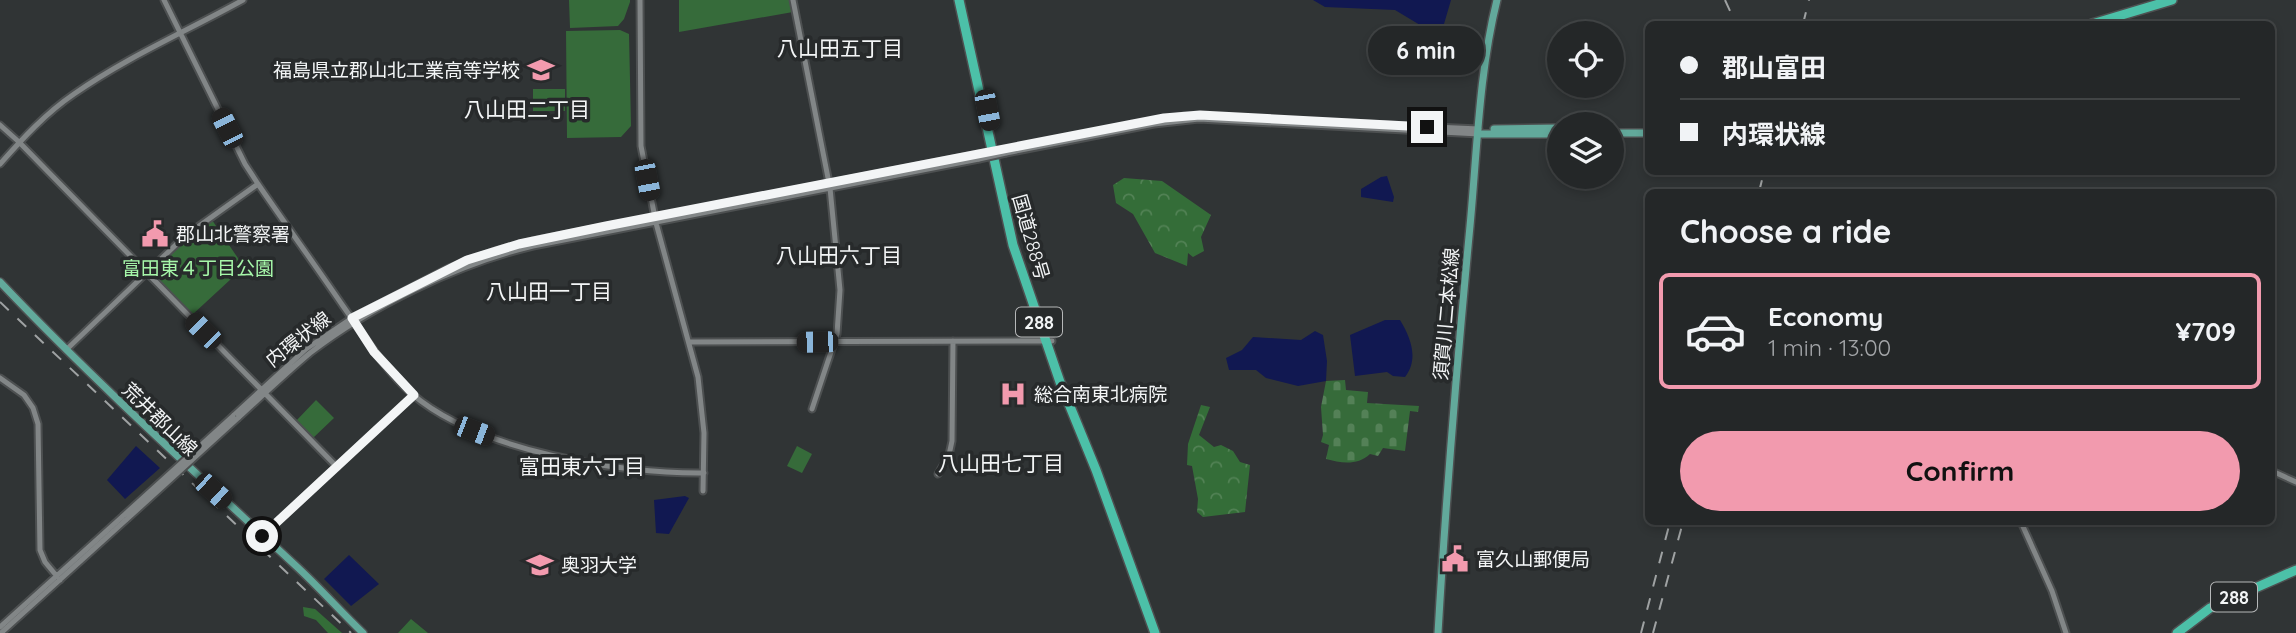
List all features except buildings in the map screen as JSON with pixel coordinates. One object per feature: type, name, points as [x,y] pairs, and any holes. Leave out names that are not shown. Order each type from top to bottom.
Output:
[{"type":"highway","name":"国道288号","points":[[959,0],[1007,225],[1020,269],[1157,633]]},
{"type":"highway","name":"国道288号","points":[[965,0],[1012,229],[1049,341]]},
{"type":"highway","points":[[2102,21],[2172,0]]},
{"type":"highway","name":"288","points":[[2177,633],[2210,608],[2296,570]]},
{"type":"main road","name":"須賀川二本松線","points":[[1438,633],[1444,517],[1479,131],[1489,33],[1497,0]]},
{"type":"main road","points":[[1479,131],[1547,128]]},
{"type":"main road","points":[[1479,131],[1547,134]]},
{"type":"main road","points":[[1624,131],[1645,131]]},
{"type":"main road","name":"荒井郡山線","points":[[0,282],[66,350],[322,591],[363,633]]},
{"type":"street","points":[[164,0],[245,164],[381,360],[414,395],[464,427],[508,443],[621,469],[658,473],[704,473]]},
{"type":"street","points":[[0,163],[19,142],[72,95],[121,65],[243,0]]},
{"type":"street","points":[[640,0],[640,136],[655,220],[689,342],[702,408],[703,491]]},
{"type":"street","points":[[793,0],[829,186],[840,290],[836,341],[812,409]]},
{"type":"street","name":"内環状線","points":[[59,578],[306,349],[449,268],[498,250],[1154,124],[1199,119],[1479,131]]},
{"type":"street","points":[[0,125],[337,467]]},
{"type":"street","points":[[66,350],[185,236],[258,184]]},
{"type":"street","points":[[938,474],[949,455],[953,441],[953,341]]},
{"type":"street","points":[[689,342],[1049,341]]},
{"type":"street","points":[[0,378],[24,395],[37,419],[39,539],[43,557],[59,578]]},
{"type":"street","points":[[262,536],[414,395]]},
{"type":"street","points":[[2275,472],[2296,482]]},
{"type":"street","points":[[2022,525],[2052,591],[2066,633]]},
{"type":"street","points":[[0,627],[59,578]]},
{"type":"street","points":[[1,633],[59,578]]},
{"type":"green space","points":[[569,0],[630,2],[624,19],[618,26],[570,28]]},
{"type":"green space","points":[[679,0],[790,0],[793,12],[679,32]]},
{"type":"green space","points":[[620,30],[629,34],[631,126],[621,137],[567,138],[566,31]]},
{"type":"green space","points":[[533,89],[565,89],[565,111],[533,111]]},
{"type":"green space","points":[[1124,178],[1162,181],[1211,215],[1201,237],[1204,251],[1193,257],[1188,253],[1187,266],[1155,253],[1133,214],[1116,203],[1113,185]]},
{"type":"green space","name":"富田東４丁目公園","points":[[212,220],[244,267],[192,315],[151,273],[165,257]]},
{"type":"green space","points":[[1345,380],[1346,390],[1368,392],[1367,403],[1419,406],[1418,412],[1410,411],[1405,451],[1383,448],[1378,456],[1370,454],[1349,462],[1326,459],[1329,445],[1321,442],[1321,407],[1326,381]]},
{"type":"green space","points":[[316,400],[334,418],[313,438],[296,421]]},
{"type":"green space","points":[[1201,405],[1210,407],[1199,435],[1214,447],[1221,445],[1233,451],[1240,462],[1250,465],[1245,512],[1203,517],[1197,512],[1198,499],[1192,466],[1187,465],[1188,444]]},
{"type":"green space","points":[[797,446],[812,454],[802,473],[787,466]]},
{"type":"green space","points":[[303,607],[315,609],[342,633],[328,633],[316,620],[304,616]]},
{"type":"green space","points":[[411,619],[428,633],[398,633]]},
{"type":"shaded area","points":[[1313,0],[1451,0],[1444,24],[1420,25],[1395,10],[1325,7]]},
{"type":"shaded area","points":[[1387,176],[1393,202],[1361,197],[1361,189]]},
{"type":"shaded area","points":[[1385,320],[1400,320],[1407,334],[1412,348],[1409,370],[1405,377],[1393,376],[1387,372],[1355,376],[1350,335]]},
{"type":"shaded area","points":[[1315,331],[1323,335],[1327,361],[1326,381],[1298,386],[1266,378],[1256,370],[1229,370],[1226,358],[1242,350],[1253,337],[1301,340]]},
{"type":"shaded area","points":[[136,446],[160,468],[125,499],[107,480]]},
{"type":"shaded area","points":[[685,496],[689,498],[669,534],[656,533],[654,500]]},
{"type":"shaded area","points":[[349,555],[379,584],[351,606],[324,579]]},
{"type":"railway","points":[[1725,0],[1735,21]]},
{"type":"railway","points":[[1804,21],[1809,0]]},
{"type":"railway","points":[[1760,189],[1763,175]]},
{"type":"railway","points":[[0,302],[351,633]]},
{"type":"railway","points":[[1641,633],[1669,525]]},
{"type":"railway","points":[[1653,633],[1682,525]]},
{"type":"place","name":"福島県立郡山北工業高等学校","points":[[541,70]]},
{"type":"place","name":"郡山北警察署","points":[[155,234]]},
{"type":"place","name":"総合南東北病院","points":[[1013,394]]},
{"type":"place","name":"富久山郵便局","points":[[1455,559]]},
{"type":"place","name":"奥羽大学","points":[[540,565]]},
{"type":"district","name":"八山田五丁目","points":[[840,48]]},
{"type":"district","name":"八山田二丁目","points":[[527,109]]},
{"type":"district","name":"八山田六丁目","points":[[839,255]]},
{"type":"district","name":"八山田一丁目","points":[[549,291]]},
{"type":"district","name":"八山田七丁目","points":[[1001,463]]},
{"type":"district","name":"富田東六丁目","points":[[582,466]]},
{"type":"route","points":[[262,536],[414,395],[374,352],[352,318],[467,260],[519,244],[606,226],[1164,118],[1200,115],[1427,127]]}]
